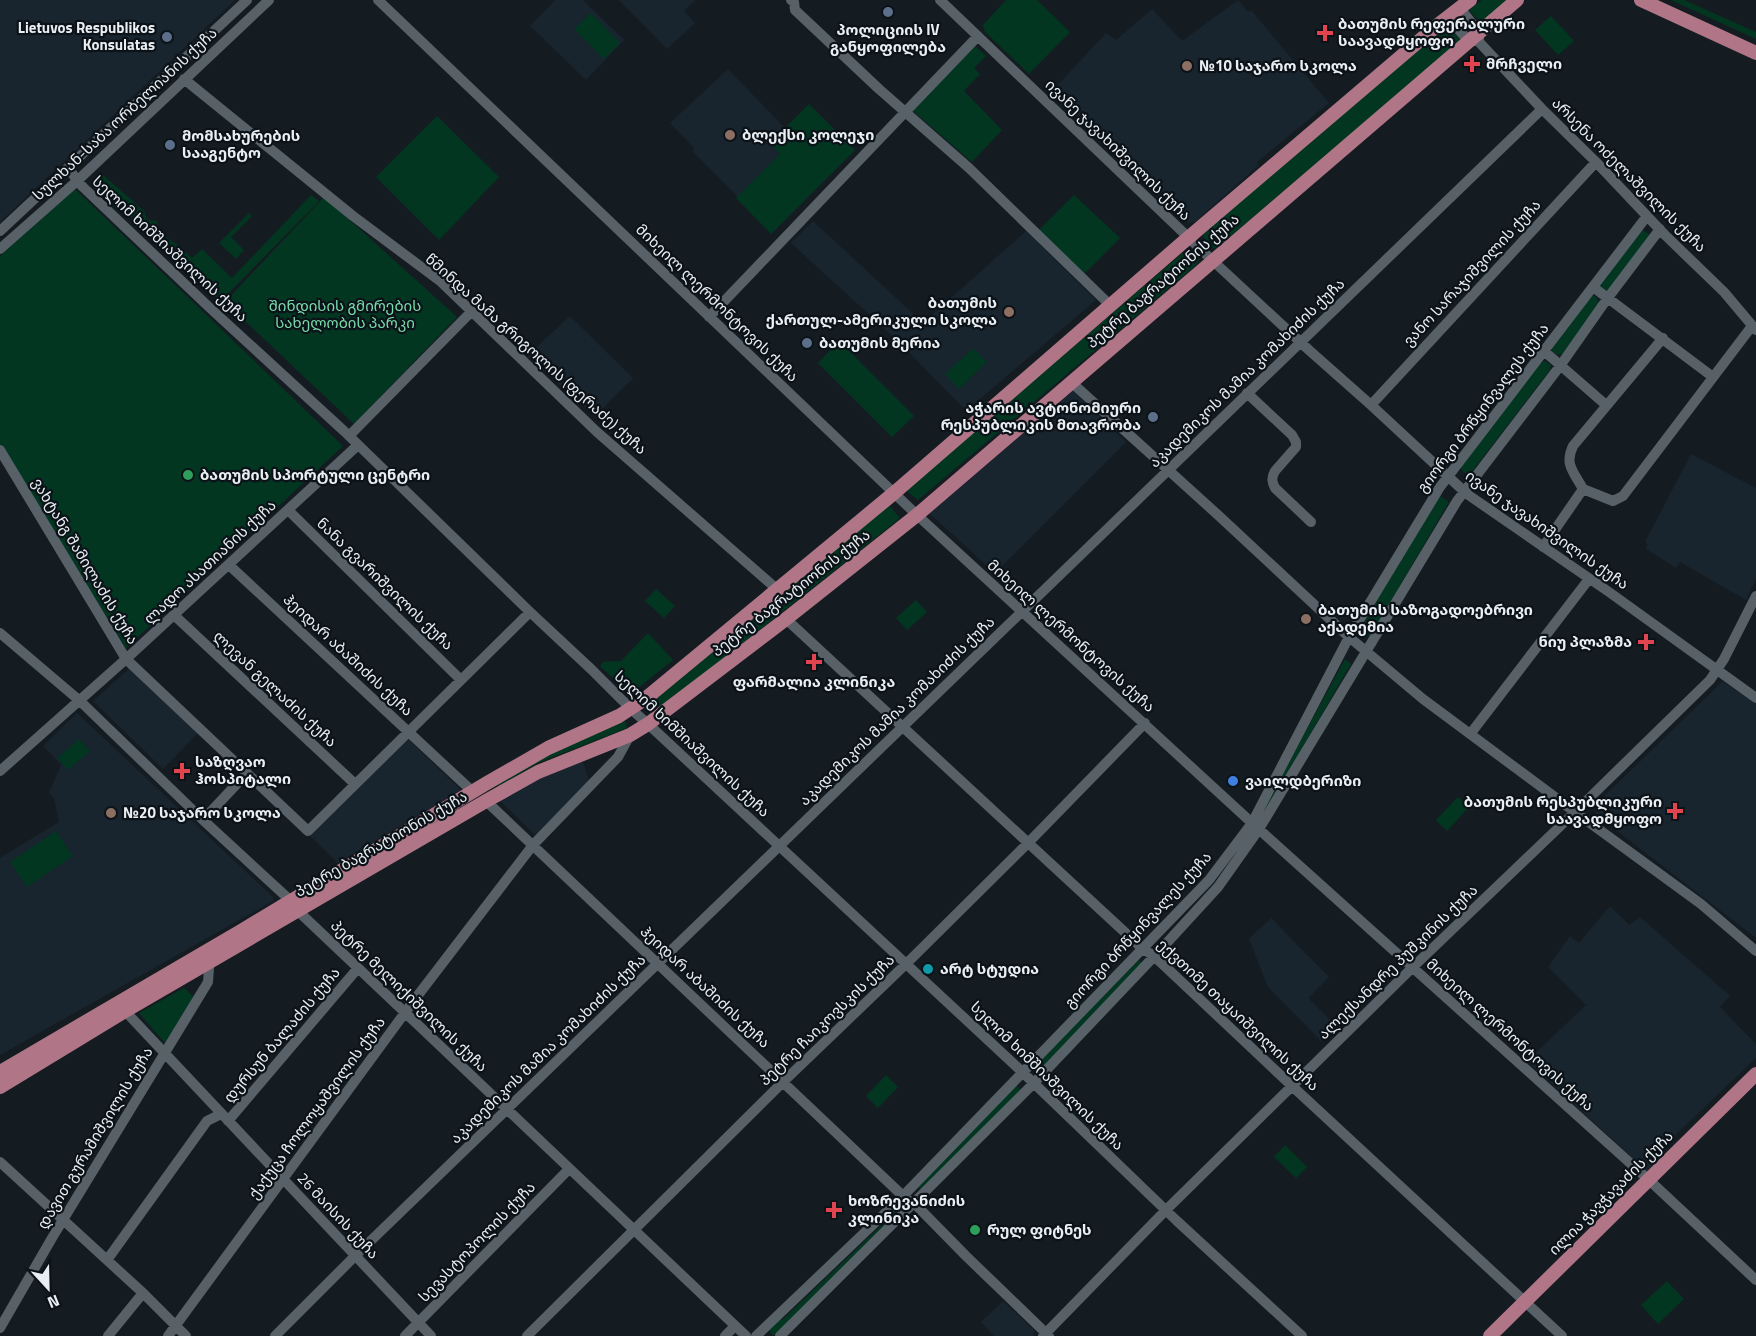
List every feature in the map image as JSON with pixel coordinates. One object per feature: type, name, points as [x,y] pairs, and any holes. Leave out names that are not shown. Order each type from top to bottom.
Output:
[{"type":"main road","name":"პეტრე ბაგრატიონის ქუჩა","points":[[0,1071],[538,772],[630,735],[648,724],[786,620],[917,515],[1212,260],[1476,38],[1517,0]]},
{"type":"main road","points":[[1641,0],[1756,52]]},
{"type":"main road","name":"პეტრე ბაგრატიონის ქუჩა","points":[[0,1087],[206,963],[472,791],[548,748],[631,709],[778,591],[894,493],[1188,237],[1465,4]]},
{"type":"main road","name":"ილია ჭავჭავაძის ქუჩა","points":[[1490,1336],[1756,1074]]},
{"type":"street","name":"სულხან-საბა ორბელიანის ქუჩა","points":[[0,231],[247,0]]},
{"type":"street","name":"სულხან-საბა ორბელიანის ქუჩა","points":[[0,249],[269,0]]},
{"type":"street","name":"მიხეილ ლერმონტოვის ქუჩა","points":[[378,0],[917,515],[1256,826],[1649,1180],[1756,1280]]},
{"type":"street","points":[[791,0],[794,2],[795,9],[969,168],[1110,305]]},
{"type":"street","name":"ივანე ჯავახიშვილის ქუჩა","points":[[940,0],[1212,260],[1463,491],[1756,698]]},
{"type":"street","points":[[1465,4],[1476,38]]},
{"type":"street","points":[[1447,17],[1476,38]]},
{"type":"street","points":[[709,317],[978,36]]},
{"type":"street","name":"არსენა ოძელაშვილის ქუჩა","points":[[1476,38],[1542,109],[1724,292],[1754,328]]},
{"type":"street","name":"წმინდა მამა გრიგოლის (ფერაძე) ქუჩა","points":[[184,79],[353,216],[440,281],[597,432],[778,591]]},
{"type":"street","name":"აკადემიკოს მამია კომახიძის ქუჩა","points":[[275,1336],[355,1256],[1542,109]]},
{"type":"street","name":"ვანო სარაჯიშვილის ქუჩა","points":[[1371,405],[1596,162]]},
{"type":"street","name":"სელიმ ხიმშიაშვილის ქუჩა","points":[[69,168],[76,181],[349,436],[631,709],[1302,1336]]},
{"type":"street","name":"გიორგი ბრწყინვალეს ქუჩა","points":[[756,1336],[903,1196],[1023,1074],[1209,880],[1256,826],[1349,638],[1448,477],[1647,216]]},
{"type":"street","name":"გიორგი ბრწყინვალეს ქუჩა","points":[[780,1336],[1033,1084],[1218,887],[1366,652],[1463,491],[1560,366],[1660,229]]},
{"type":"street","points":[[1593,287],[1713,377]]},
{"type":"street","points":[[349,436],[471,312]]},
{"type":"street","points":[[1663,338],[1573,446],[1569,456],[1570,465],[1583,489],[1613,501],[1623,496],[1713,377],[1754,328]]},
{"type":"street","points":[[1544,351],[1606,405]]},
{"type":"street","points":[[1071,382],[1349,638],[1423,699],[1701,904],[1756,951]]},
{"type":"street","points":[[1247,393],[1292,435],[1296,442],[1292,454],[1275,471],[1272,482],[1275,488],[1311,522]]},
{"type":"street","name":"ლადო ასათიანის ქუჩა","points":[[0,771],[80,701],[358,446]]},
{"type":"street","name":"ვახტანგ შამილაძის ქუჩა","points":[[0,450],[126,659],[308,831],[355,784]]},
{"type":"street","points":[[1543,547],[1583,489]]},
{"type":"street","name":"ნანა გვარიშვილის ქუჩა","points":[[288,510],[461,680]]},
{"type":"street","name":"ჰეიდარ აბაშიძის ქუჩა","points":[[229,565],[472,791]]},
{"type":"street","points":[[1471,733],[1589,579]]},
{"type":"street","name":"ალექსანდრე პუშკინის ქუჩა","points":[[1046,1335],[1166,1210],[1691,700],[1717,670],[1756,597]]},
{"type":"street","points":[[355,784],[530,612]]},
{"type":"street","name":"ლევან გელაძის ქუჩა","points":[[174,615],[355,784]]},
{"type":"street","name":"ექვთიმე თაყაიშვილის ქუჩა","points":[[786,620],[1143,949],[1154,956],[1562,1336]]},
{"type":"street","name":"პეტრე მელიქიშვილის ქუჩა","points":[[0,633],[80,701],[746,1336]]},
{"type":"street","name":"პეტრე ჩაიკოვსკის ქუჩა","points":[[527,1336],[1028,843],[1144,723]]},
{"type":"street","name":"ქაქუცა ჩოლოყაშვილის ქუჩა","points":[[168,1336],[405,1013],[532,845],[618,757],[630,735]]},
{"type":"street","points":[[203,820],[247,773]]},
{"type":"street","name":"ჰეიდარ აბაშიძის ქუჩა","points":[[486,801],[903,1196],[914,1203]]},
{"type":"street","name":"დავით გურამიშვილის ქუჩა","points":[[0,1328],[208,982],[209,968],[206,963]]},
{"type":"street","name":"დურსუნ ბალაძის ქუჩა","points":[[106,1260],[207,1121],[225,1117],[358,968]]},
{"type":"street","name":"26 მაისის ქუჩა","points":[[124,1011],[431,1336]]},
{"type":"street","points":[[0,1162],[143,1293],[186,1336]]},
{"type":"street","name":"სევასტოპოლის ქუჩა","points":[[405,1336],[569,1169]]},
{"type":"street","points":[[914,1203],[1046,1335]]},
{"type":"street","points":[[108,1336],[143,1293]]},
{"type":"street","points":[[725,1336],[735,1326]]},
{"type":"shaded area","points":[[0,0],[235,0],[0,222]]},
{"type":"shaded area","points":[[555,0],[583,0],[624,40],[586,80],[530,26]]},
{"type":"shaded area","points":[[619,0],[695,0],[684,11],[695,23],[667,49]]},
{"type":"shaded area","name":"№10 საჯარო სკოლა","points":[[1238,0],[1248,12],[1251,10],[1329,103],[1257,162],[1259,165],[1195,222],[1188,223],[1115,155],[1052,91],[1106,33],[1116,40],[1152,9],[1182,41]]},
{"type":"shaded area","name":"ბლექსი კოლეჯი","points":[[728,69],[785,128],[770,143],[781,153],[738,197],[693,152],[694,148],[670,123]]},
{"type":"shaded area","name":"ბათუმის ქართულ-ამერიკული სკოლა","points":[[813,221],[923,323],[1026,231],[1096,300],[966,411],[900,343],[791,243]]},
{"type":"shaded area","points":[[570,316],[633,378],[595,416],[527,356]]},
{"type":"shaded area","points":[[1072,390],[1126,442],[995,573],[929,513]]},
{"type":"shaded area","points":[[1691,454],[1756,488],[1756,579],[1746,600],[1680,562],[1676,568],[1645,548],[1648,545],[1645,542]]},
{"type":"shaded area","points":[[131,667],[199,732],[163,769],[93,701]]},
{"type":"shaded area","name":"ბათუმის რესპუბლიკური საავადმყოფო","points":[[1722,682],[1756,704],[1756,938],[1595,814],[1596,804]]},
{"type":"shaded area","points":[[77,713],[273,897],[273,901],[0,1055],[0,858],[59,822],[54,798],[49,793],[61,765],[43,746]]},
{"type":"shaded area","points":[[409,740],[461,790],[338,863],[308,834],[403,741]]},
{"type":"shaded area","points":[[582,759],[589,781],[535,835],[499,800],[538,776]]},
{"type":"shaded area","points":[[1610,906],[1629,925],[1640,917],[1730,996],[1720,1007],[1756,1044],[1756,1058],[1664,1146],[1662,1156],[1647,1171],[1527,1061],[1586,1005],[1548,967],[1570,936],[1579,943]]},
{"type":"shaded area","points":[[1271,918],[1329,977],[1308,998],[1336,1026],[1321,1041],[1268,987],[1249,939]]},
{"type":"shaded area","points":[[1003,1301],[1034,1330],[1033,1336],[994,1336],[981,1322]]},
{"type":"green space","points":[[1006,0],[1037,0],[1070,32],[1029,74],[985,32],[983,25]]},
{"type":"green space","points":[[1482,0],[1507,0],[1481,23],[1469,10]]},
{"type":"green space","points":[[1671,0],[1684,0],[1756,32],[1756,39]]},
{"type":"green space","points":[[591,13],[620,43],[604,59],[574,29]]},
{"type":"green space","points":[[1551,16],[1574,41],[1558,55],[1535,30]]},
{"type":"green space","points":[[1446,26],[1459,38],[1458,43],[1219,246],[1214,249],[1203,237],[1205,232]]},
{"type":"green space","points":[[975,46],[986,56],[974,68],[980,74],[964,91],[1002,130],[972,162],[913,111]]},
{"type":"green space","points":[[809,104],[855,150],[771,234],[736,198],[780,154],[770,143]]},
{"type":"green space","points":[[437,116],[499,177],[439,240],[376,177]]},
{"type":"green space","points":[[101,173],[144,211],[147,220],[157,221],[159,233],[178,245],[192,258],[202,249],[232,278],[311,195],[319,201],[220,302],[93,181]]},
{"type":"green space","points":[[75,189],[343,446],[126,648],[0,444],[0,256]]},
{"type":"green space","points":[[1074,195],[1120,238],[1081,277],[1036,233]]},
{"type":"green space","name":"შინდისის გმირების სახელობის პარკი","points":[[324,197],[457,317],[354,424],[225,302]]},
{"type":"green space","points":[[249,213],[252,216],[231,237],[244,250],[236,259],[219,243]]},
{"type":"green space","points":[[1642,230],[1649,234],[1648,240],[1609,292],[1605,292],[1599,285]]},
{"type":"green space","points":[[1191,250],[1200,258],[1196,265],[918,500],[908,492],[908,488],[1185,251]]},
{"type":"green space","points":[[1591,296],[1595,296],[1599,305],[1562,354],[1558,355],[1552,351],[1552,348]]},
{"type":"green space","points":[[839,341],[914,416],[892,437],[818,363]]},
{"type":"green space","points":[[973,348],[987,362],[959,389],[945,374]]},
{"type":"green space","points":[[1545,361],[1551,365],[1549,371],[1471,473],[1464,472],[1460,467],[1540,363]]},
{"type":"green space","points":[[1440,496],[1449,502],[1370,636],[1364,637],[1360,630]]},
{"type":"green space","points":[[887,503],[900,518],[660,709],[654,710],[648,705],[652,699]]},
{"type":"green space","points":[[656,589],[675,606],[664,618],[645,601]]},
{"type":"green space","points":[[916,600],[927,612],[907,630],[896,618]]},
{"type":"green space","points":[[648,633],[673,660],[632,693],[629,693],[600,666],[603,662],[621,661]]},
{"type":"green space","points":[[1345,659],[1351,664],[1266,810],[1264,808]]},
{"type":"green space","points":[[623,720],[627,728],[538,763],[499,786],[497,784],[536,761]]},
{"type":"green space","points":[[79,739],[90,751],[68,770],[57,758]]},
{"type":"green space","points":[[1458,797],[1469,807],[1447,831],[1436,820]]},
{"type":"green space","points":[[56,831],[73,856],[27,887],[10,862]]},
{"type":"green space","points":[[1139,960],[1142,963],[1039,1072],[1035,1065]]},
{"type":"green space","points":[[184,988],[194,997],[165,1043],[139,1013]]},
{"type":"green space","points":[[886,1075],[898,1087],[878,1108],[866,1096]]},
{"type":"green space","points":[[1017,1086],[1021,1090],[921,1190],[918,1187]]},
{"type":"green space","points":[[1285,1145],[1307,1167],[1296,1178],[1274,1157]]},
{"type":"green space","points":[[899,1205],[902,1207],[775,1335],[772,1335],[769,1329],[778,1320],[783,1319],[893,1214]]},
{"type":"green space","points":[[1667,1281],[1684,1299],[1658,1324],[1641,1305]]},
{"type":"place","name":"პოლიციის IV განყოფილება","points":[[888,12]]},
{"type":"place","name":"ბათუმის რეფერალური საავადმყოფო","points":[[1325,33]]},
{"type":"place","name":"Lietuvos Respublikos Konsulatas","points":[[167,37]]},
{"type":"place","name":"მრჩველი","points":[[1472,64]]},
{"type":"place","name":"№10 საჯარო სკოლა","points":[[1187,66]]},
{"type":"place","name":"ბლექსი კოლეჯი","points":[[730,135]]},
{"type":"place","name":"მომსახურების სააგენტო","points":[[170,145]]},
{"type":"place","name":"ბათუმის ქართულ-ამერიკული სკოლა","points":[[1009,312]]},
{"type":"place","name":"ბათუმის მერია","points":[[807,343]]},
{"type":"place","name":"აჭარის ავტონომიური რესპუბლიკის მთავრობა","points":[[1153,417]]},
{"type":"place","name":"ბათუმის სპორტული ცენტრი","points":[[188,475]]},
{"type":"place","name":"ბათუმის საზოგადოებრივი აქადემია","points":[[1306,619]]},
{"type":"place","name":"ნიუ პლაზმა","points":[[1646,642]]},
{"type":"place","name":"ფარმალია კლინიკა","points":[[814,662]]},
{"type":"place","name":"საზღვაო ჰოსპიტალი","points":[[182,771]]},
{"type":"place","name":"ვაილდბერიზი","points":[[1233,781]]},
{"type":"place","name":"ბათუმის რესპუბლიკური საავადმყოფო","points":[[1675,811]]},
{"type":"place","name":"№20 საჯარო სკოლა","points":[[111,813]]},
{"type":"place","name":"არტ სტუდია","points":[[928,969]]},
{"type":"place","name":"ხოზრევანიძის კლინიკა","points":[[834,1210]]},
{"type":"place","name":"რულ ფიტნეს","points":[[975,1230]]}]
